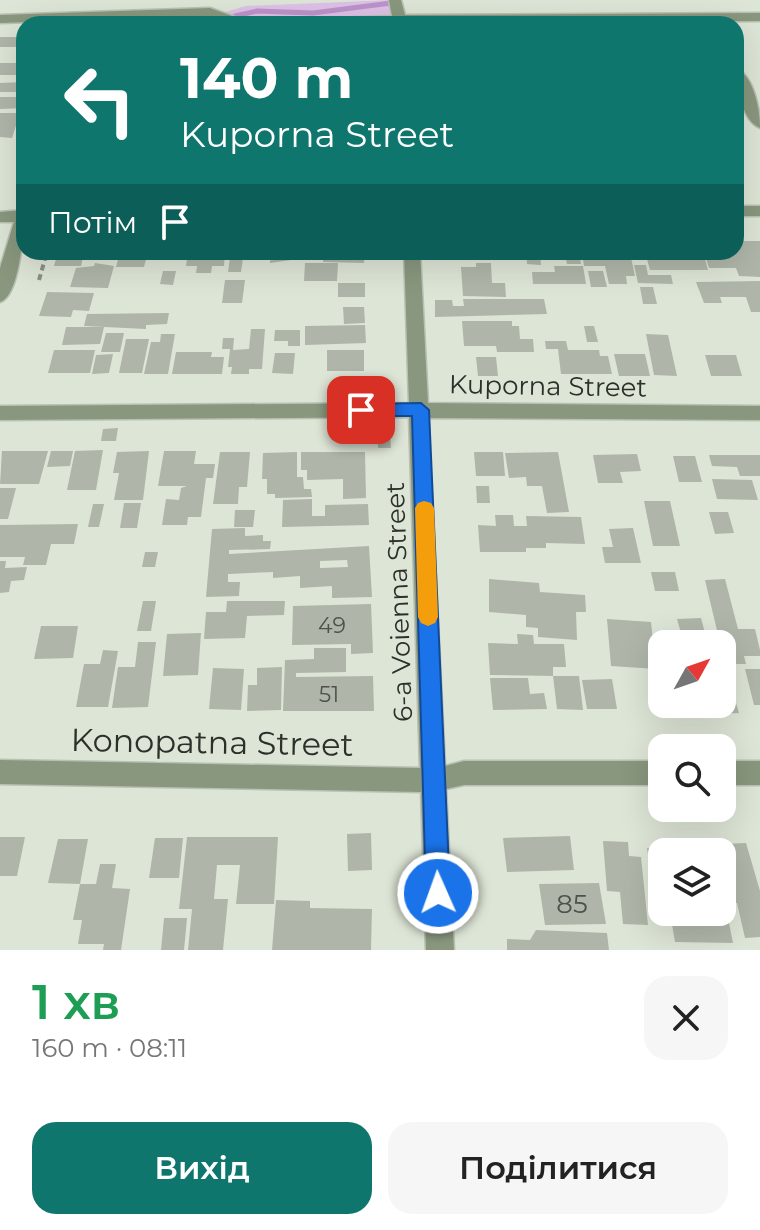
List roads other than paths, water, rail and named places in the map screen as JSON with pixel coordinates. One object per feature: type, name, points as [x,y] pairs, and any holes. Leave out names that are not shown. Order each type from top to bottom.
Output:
[{"type":"street","points":[[150,16],[210,12],[222,16]]},
{"type":"street","points":[[744,89],[760,124]]},
{"type":"street","points":[[0,296],[16,243]]},
{"type":"street","name":"6-a Voienna Street","points":[[412,260],[421,410],[440,950]]},
{"type":"street","name":"Kuporna Street","points":[[0,413],[421,410],[463,413],[760,413]]},
{"type":"street","name":"Konopatna Street","points":[[0,772],[434,780],[464,773],[648,773]]},
{"type":"street","points":[[736,773],[760,773]]},
{"type":"waterway","points":[[235,16],[257,11],[313,13],[391,3]]}]
